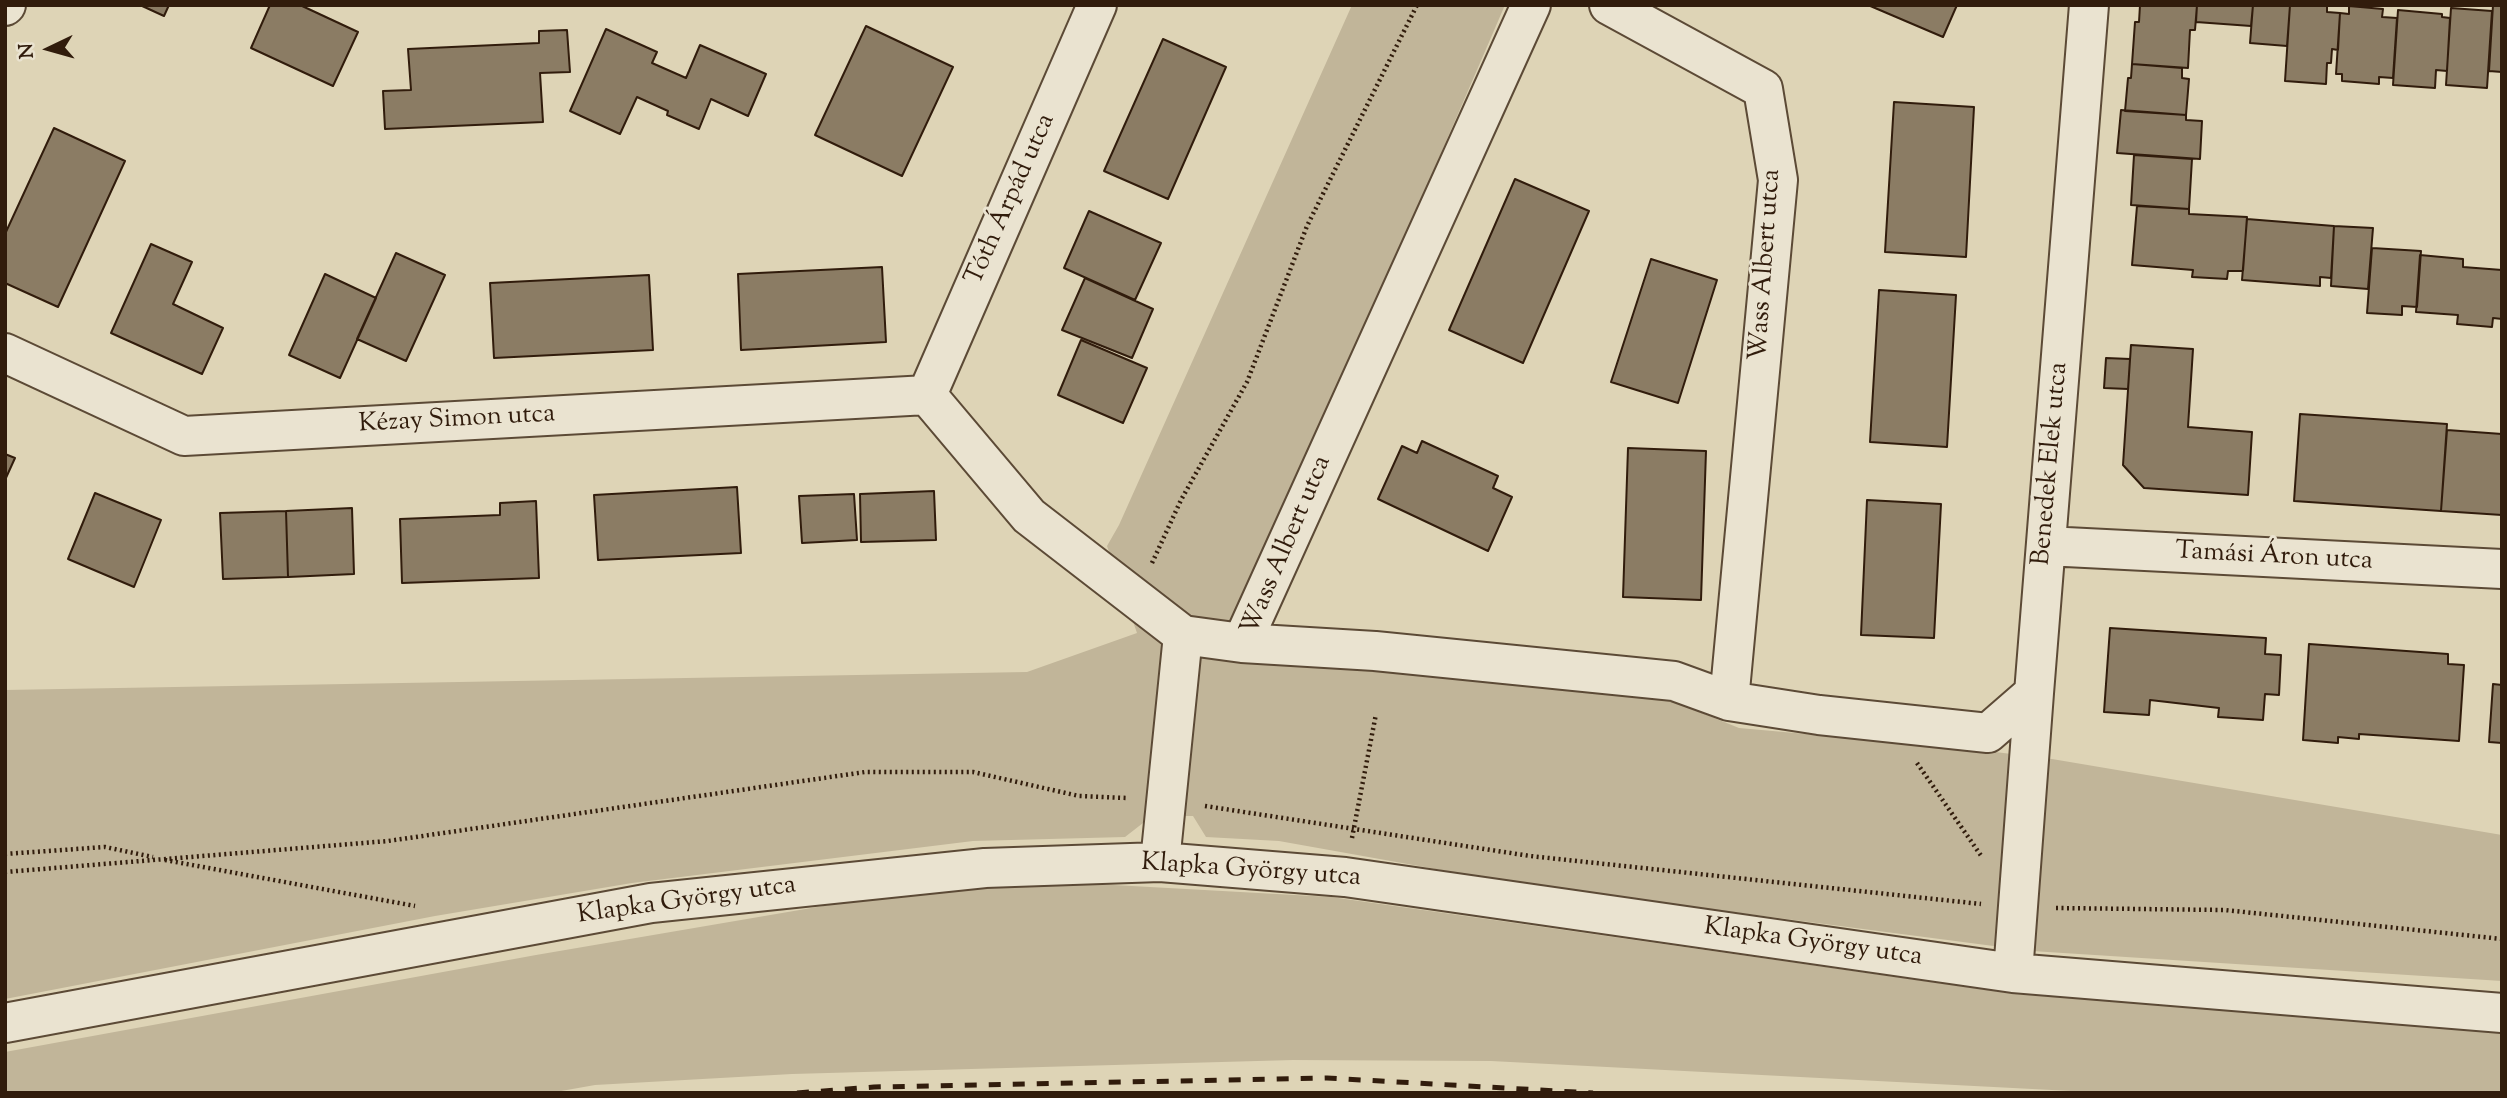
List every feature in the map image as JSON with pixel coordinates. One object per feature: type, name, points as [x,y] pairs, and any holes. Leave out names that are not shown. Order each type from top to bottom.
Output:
[{"type":"street","name":"Wass Albert utca","points":[[1531,5],[1242,643],[1375,651],[1674,681],[1729,701],[1888,723]]},
{"type":"street","name":"Wass Albert utca","points":[[1609,5],[1763,89],[1778,180],[1729,701]]},
{"type":"street","name":"Benedek Elek utca","points":[[2012,973],[2089,5]]},
{"type":"street","name":"Tóth Árpád utca","points":[[927,395],[1091,7]]},
{"type":"street","name":"Kézay Simon utca","points":[[5,354],[184,436],[927,395]]},
{"type":"street","points":[[927,395],[1028,516],[1183,635],[1242,643]]},
{"type":"street","name":"Tamási Áron utca","points":[[2046,546],[2502,569]]},
{"type":"street","points":[[1160,862],[1183,635]]},
{"type":"street","points":[[1888,723],[1988,733],[2034,693]]},
{"type":"street","name":"Klapka György utca","points":[[5,1023],[651,903],[985,867],[1160,862],[1345,877],[2012,973],[2502,1013]]},
{"type":"path","points":[[1135,599],[1181,500],[1247,382],[1307,226],[1417,5]]},
{"type":"path","points":[[1345,877],[1376,714]]},
{"type":"path","points":[[1888,723],[2018,908]]},
{"type":"path","points":[[5,854],[105,847],[426,910]]},
{"type":"shaded area","points":[[1352,5],[1505,5],[1224,656],[1556,685],[1665,698],[1739,728],[1963,748],[2052,759],[2502,835],[2502,981],[2032,951],[1525,885],[1279,841],[1206,837],[1193,816],[1152,816],[1125,837],[973,841],[632,883],[435,916],[5,999],[5,690],[1027,672],[1137,633],[1107,546],[1119,525]]},
{"type":"shaded area","points":[[987,878],[1331,897],[2016,994],[2502,1030],[2502,1093],[2071,1091],[1491,1061],[1293,1060],[792,1074],[595,1085],[550,1093],[5,1093],[5,1052],[536,955]]},
{"type":"building","points":[[140,5],[169,5],[164,16]]},
{"type":"building","points":[[270,5],[300,5],[358,32],[333,86],[251,48]]},
{"type":"building","points":[[1868,5],[1957,5],[1943,37]]},
{"type":"building","points":[[2140,5],[2197,5],[2195,30],[2190,30],[2188,68],[2132,64],[2135,22],[2139,22]]},
{"type":"building","points":[[2197,5],[2253,5],[2251,26],[2196,22]]},
{"type":"building","points":[[2253,5],[2290,5],[2287,46],[2250,43]]},
{"type":"building","points":[[2290,5],[2327,5],[2327,12],[2340,13],[2338,50],[2332,49],[2331,63],[2327,63],[2326,84],[2285,81]]},
{"type":"building","points":[[2493,5],[2502,5],[2502,72],[2489,71]]},
{"type":"building","points":[[2349,6],[2383,9],[2382,17],[2397,18],[2393,78],[2379,77],[2379,84],[2342,81],[2342,74],[2336,74],[2340,13],[2349,14]]},
{"type":"building","points":[[2451,8],[2492,11],[2487,88],[2446,85]]},
{"type":"building","points":[[2398,10],[2442,14],[2442,17],[2450,18],[2447,71],[2436,70],[2435,88],[2393,85]]},
{"type":"building","points":[[866,26],[953,67],[902,176],[815,135]]},
{"type":"building","points":[[606,29],[657,52],[652,63],[686,78],[700,45],[766,74],[748,116],[711,99],[699,129],[667,115],[668,111],[637,97],[620,134],[570,111]]},
{"type":"building","points":[[567,30],[570,72],[540,73],[543,122],[385,129],[383,91],[411,90],[408,49],[539,43],[539,31]]},
{"type":"building","points":[[1163,39],[1226,67],[1168,199],[1104,171]]},
{"type":"building","points":[[2132,64],[2182,68],[2182,78],[2189,79],[2186,115],[2125,111]]},
{"type":"building","points":[[1894,102],[1974,107],[1966,257],[1885,252]]},
{"type":"building","points":[[2121,110],[2186,115],[2186,120],[2202,121],[2200,159],[2117,153]]},
{"type":"building","points":[[54,128],[125,161],[58,307],[5,283],[5,234]]},
{"type":"building","points":[[2134,155],[2192,159],[2189,209],[2131,205]]},
{"type":"building","points":[[1515,179],[1589,211],[1523,363],[1449,330]]},
{"type":"building","points":[[2137,206],[2189,209],[2189,214],[2247,217],[2243,271],[2228,271],[2227,279],[2192,277],[2193,270],[2132,265]]},
{"type":"building","points":[[1089,211],[1161,243],[1135,300],[1064,268]]},
{"type":"building","points":[[2247,219],[2334,226],[2331,278],[2320,277],[2320,286],[2242,280]]},
{"type":"building","points":[[2334,226],[2373,228],[2368,289],[2331,286]]},
{"type":"building","points":[[151,244],[192,262],[173,304],[223,328],[202,374],[111,333]]},
{"type":"building","points":[[2372,248],[2421,251],[2417,307],[2402,306],[2402,315],[2367,313]]},
{"type":"building","points":[[396,253],[445,275],[406,361],[357,339]]},
{"type":"building","points":[[2420,255],[2463,259],[2463,267],[2502,270],[2502,319],[2493,318],[2492,327],[2457,324],[2458,315],[2416,312]]},
{"type":"building","points":[[1651,259],[1717,280],[1678,403],[1611,382]]},
{"type":"building","points":[[882,267],[886,342],[741,350],[738,274]]},
{"type":"building","points":[[325,274],[376,298],[340,378],[289,355]]},
{"type":"building","points":[[649,275],[653,350],[494,358],[490,283]]},
{"type":"building","points":[[1085,278],[1153,309],[1132,358],[1062,330]]},
{"type":"building","points":[[1879,290],[1956,295],[1947,447],[1870,442]]},
{"type":"building","points":[[1081,340],[1147,368],[1123,423],[1058,395]]},
{"type":"building","points":[[2131,345],[2193,349],[2188,427],[2252,432],[2248,495],[2144,488],[2123,465]]},
{"type":"building","points":[[2106,358],[2130,359],[2128,389],[2104,388]]},
{"type":"building","points":[[2300,414],[2447,424],[2441,511],[2294,501]]},
{"type":"building","points":[[2447,430],[2502,434],[2502,515],[2441,511]]},
{"type":"building","points":[[1422,441],[1498,476],[1493,488],[1512,497],[1488,551],[1378,499],[1402,446],[1417,453]]},
{"type":"building","points":[[1628,448],[1706,451],[1701,600],[1623,597]]},
{"type":"building","points":[[5,454],[15,458],[5,480]]},
{"type":"building","points":[[737,487],[741,553],[598,560],[594,495]]},
{"type":"building","points":[[934,491],[936,540],[861,542],[860,494]]},
{"type":"building","points":[[95,493],[161,520],[134,587],[68,559]]},
{"type":"building","points":[[854,494],[857,540],[802,543],[799,496]]},
{"type":"building","points":[[1867,500],[1941,504],[1934,638],[1861,635]]},
{"type":"building","points":[[536,501],[539,578],[402,583],[400,519],[500,515],[500,503]]},
{"type":"building","points":[[352,508],[354,574],[288,577],[286,511]]},
{"type":"building","points":[[286,511],[288,577],[223,579],[220,513]]},
{"type":"building","points":[[2110,628],[2266,638],[2265,654],[2281,655],[2279,695],[2265,694],[2263,720],[2218,717],[2219,708],[2150,700],[2149,715],[2104,712]]},
{"type":"building","points":[[2309,644],[2448,654],[2448,664],[2464,665],[2459,741],[2359,734],[2359,739],[2338,737],[2338,743],[2303,740]]},
{"type":"building","points":[[2493,684],[2502,685],[2502,743],[2489,742]]},
{"type":"railway","points":[[797,1093],[874,1087],[1327,1078],[1593,1093]]}]
